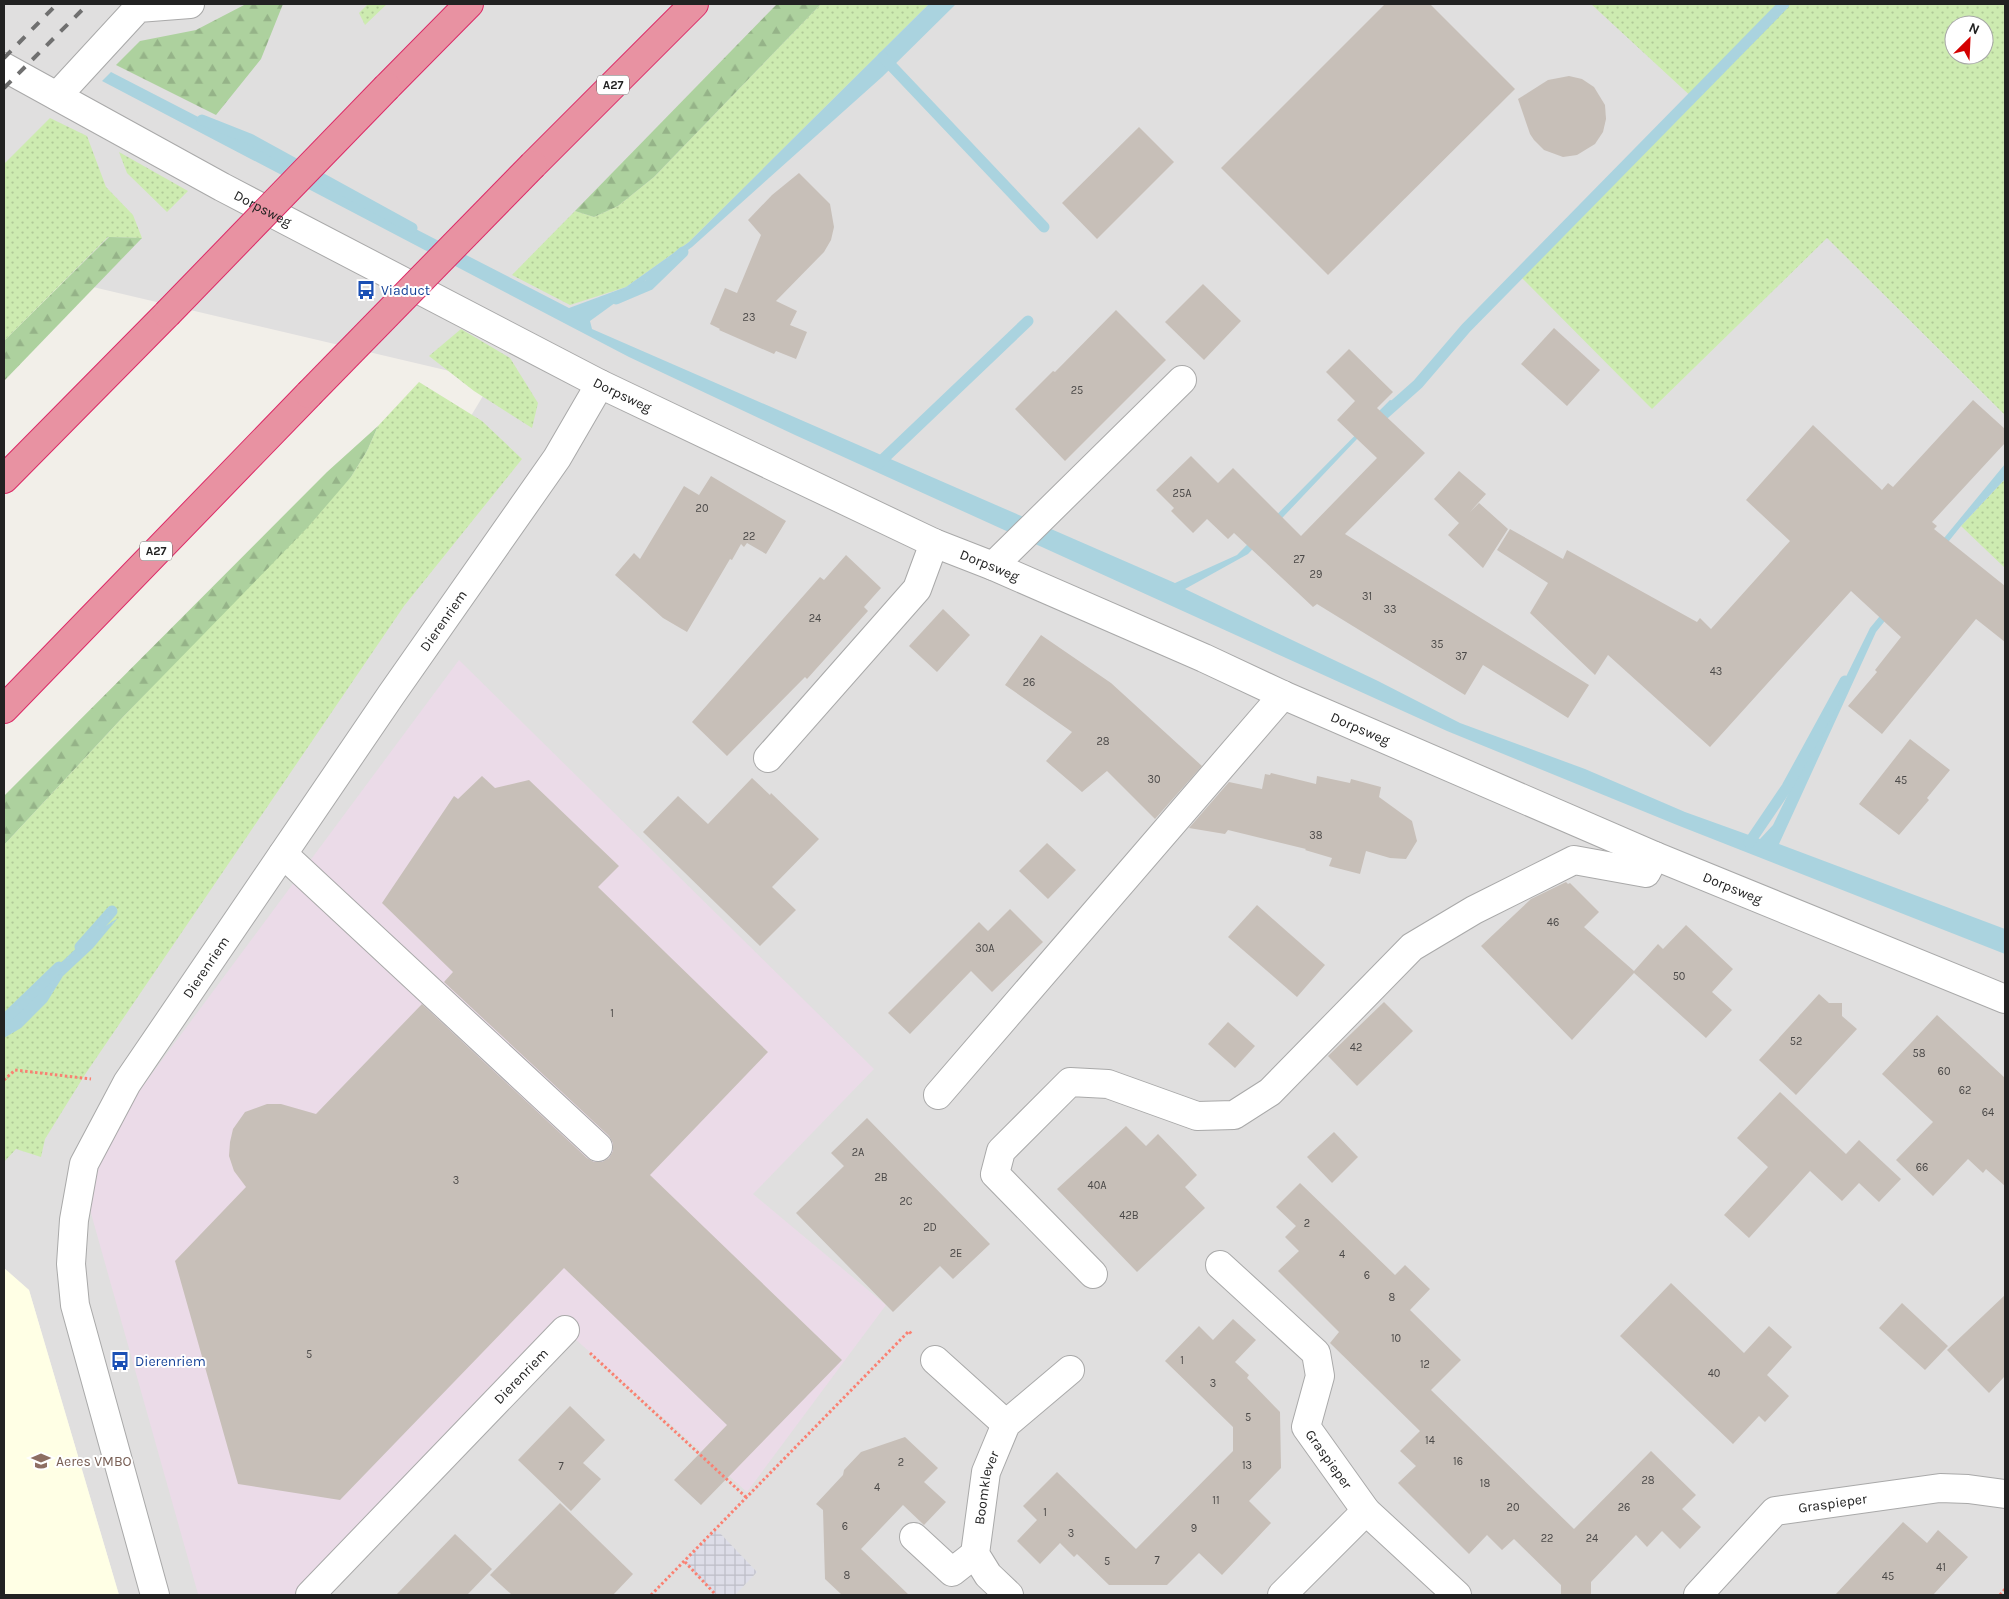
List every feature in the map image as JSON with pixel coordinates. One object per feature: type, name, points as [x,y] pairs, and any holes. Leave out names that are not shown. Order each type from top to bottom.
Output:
[{"type":"highway","points":[[4,479],[469,4]]},
{"type":"highway","name":"A27","points":[[4,709],[532,165],[694,4]]},
{"type":"street","points":[[57,96],[138,8],[190,4]]},
{"type":"street","name":"Dorpsweg","points":[[4,67],[222,187],[600,384],[934,543],[993,566],[1204,658],[1282,695],[1655,856],[2005,999]]},
{"type":"street","points":[[993,566],[1182,380]]},
{"type":"street","name":"Dierenriem","points":[[155,1595],[75,1305],[71,1264],[74,1220],[84,1164],[127,1083],[391,695],[557,458],[600,384]]},
{"type":"street","points":[[768,758],[917,590],[934,543]]},
{"type":"street","points":[[938,1096],[1282,695]]},
{"type":"street","points":[[283,854],[598,1147]]},
{"type":"street","points":[[1093,1274],[995,1174],[1001,1151],[1070,1082],[1108,1084],[1198,1116],[1234,1116],[1270,1092],[1412,947],[1474,910],[1574,860],[1646,873],[1655,856]]},
{"type":"street","name":"Graspieper","points":[[1220,1265],[1316,1353],[1320,1376],[1306,1427],[1366,1511],[1457,1595]]},
{"type":"street","name":"Dierenriem","points":[[310,1595],[565,1330]]},
{"type":"street","points":[[935,1360],[1006,1424]]},
{"type":"street","name":"Boomklever","points":[[975,1554],[986,1472],[1006,1424],[1070,1370]]},
{"type":"street","name":"Graspieper","points":[[1698,1595],[1775,1511],[1940,1488],[1968,1489],[2005,1494]]},
{"type":"street","points":[[1282,1595],[1366,1511]]},
{"type":"street","points":[[914,1537],[952,1572],[975,1554],[988,1575],[1010,1595]]},
{"type":"path","points":[[4,1080],[15,1070],[127,1083]]},
{"type":"path","points":[[565,1330],[747,1498]]},
{"type":"path","points":[[651,1595],[909,1331],[935,1360]]},
{"type":"path","points":[[685,1562],[716,1595]]},
{"type":"path","points":[[2000,1595],[2005,1589]]},
{"type":"shaded area","points":[[4,4],[1765,4],[2005,374],[2005,1595],[119,1595],[29,1290],[4,1268],[4,1126],[323,662],[492,381],[4,266]]},
{"type":"shaded area","points":[[459,660],[874,1069],[753,1194],[886,1305],[747,1492],[565,1330],[310,1595],[200,1595],[198,1594],[85,1192],[119,1118]]},
{"type":"shaded area","name":"Aeres VMBO","points":[[4,1268],[29,1290],[119,1595],[4,1595]]},
{"type":"shaded area","points":[[716,1529],[757,1572],[735,1595],[716,1595],[685,1562]]},
{"type":"green space","points":[[246,4],[283,4],[261,59],[216,115],[116,65],[140,41],[196,30]]},
{"type":"green space","points":[[368,4],[387,4],[365,25],[359,13]]},
{"type":"green space","points":[[777,4],[821,4],[654,177],[618,206],[594,217],[575,211]]},
{"type":"green space","points":[[821,4],[929,4],[689,242],[626,287],[570,305],[512,275],[575,211],[594,217],[618,206],[654,177]]},
{"type":"green space","points":[[1591,4],[2005,4],[2005,415],[1827,238],[1652,409],[1521,277],[1696,101]]},
{"type":"green space","points":[[50,118],[87,136],[106,187],[133,215],[142,238],[108,237],[4,341],[4,164]]},
{"type":"green space","points":[[119,152],[188,191],[167,212],[127,173]]},
{"type":"green space","points":[[109,237],[142,238],[4,381],[4,341]]},
{"type":"green space","points":[[461,329],[510,358],[538,403],[532,428],[474,391],[429,356]]},
{"type":"green space","points":[[419,382],[482,421],[522,459],[404,606],[86,1073],[45,1139],[41,1157],[16,1149],[4,1162],[4,845],[351,477],[367,451],[378,426]]},
{"type":"green space","points":[[378,426],[367,451],[351,477],[308,527],[123,717],[4,845],[4,796],[327,472]]},
{"type":"green space","points":[[2005,479],[2005,568],[1961,526]]},
{"type":"water","points":[[929,4],[956,4],[882,77],[692,247],[590,321],[592,329],[1175,583],[1237,555],[1390,400],[1393,401],[1248,554],[1185,589],[1378,681],[1460,723],[1585,769],[1685,812],[1760,839],[1773,825],[1870,628],[2005,464],[2005,479],[1961,526],[1876,632],[1779,844],[2005,929],[2005,954],[1677,825],[1447,731],[795,435],[629,357],[102,81],[111,72],[569,308],[626,287],[689,242]]},
{"type":"water","points":[[118,918],[93,948],[63,976],[47,1002],[21,1028],[4,1038],[4,1022],[11,1018],[45,985],[51,972],[86,939]]},
{"type":"building","points":[[1385,4],[1430,4],[1515,89],[1328,275],[1221,168]]},
{"type":"building","points":[[1569,76],[1582,79],[1594,87],[1605,105],[1606,119],[1603,132],[1595,144],[1577,155],[1563,157],[1544,150],[1534,140],[1530,134],[1518,99],[1548,80]]},
{"type":"building","points":[[1139,127],[1174,162],[1097,239],[1062,203]]},
{"type":"building","points":[[799,173],[830,204],[834,227],[831,240],[824,252],[776,301],[797,311],[790,325],[807,332],[796,359],[776,351],[774,354],[719,330],[710,324],[725,288],[737,293],[761,235],[748,220],[772,195]]},
{"type":"building","points":[[1203,284],[1241,321],[1204,360],[1165,322]]},
{"type":"building","points":[[1116,310],[1166,360],[1065,461],[1015,409],[1053,371],[1055,372]]},
{"type":"building","points":[[1554,328],[1600,370],[1567,406],[1521,364]]},
{"type":"building","points":[[1349,349],[1393,392],[1377,408],[1425,453],[1345,534],[1589,685],[1568,718],[1483,665],[1465,695],[1317,604],[1313,607],[1234,533],[1228,539],[1207,519],[1193,533],[1171,511],[1174,508],[1156,490],[1191,456],[1218,483],[1233,468],[1301,536],[1377,458],[1337,420],[1355,401],[1326,372]]},
{"type":"building","points":[[1973,400],[2005,429],[2005,443],[1932,522],[1937,526],[1934,529],[2005,586],[2005,642],[1976,619],[1882,734],[1848,706],[1877,672],[1875,670],[1901,637],[1851,591],[1710,747],[1608,655],[1595,675],[1530,613],[1548,583],[1497,550],[1510,529],[1563,559],[1567,550],[1697,622],[1700,618],[1711,629],[1790,541],[1746,500],[1813,425],[1882,490],[1888,483],[1893,487]]},
{"type":"building","points":[[1459,471],[1486,494],[1470,512],[1479,503],[1508,529],[1483,568],[1448,535],[1459,523],[1434,499]]},
{"type":"building","points":[[711,476],[786,521],[766,554],[747,543],[744,547],[741,544],[732,560],[730,559],[687,632],[663,618],[615,575],[634,553],[640,559],[684,486],[699,495]]},
{"type":"building","points":[[846,555],[881,588],[864,607],[868,611],[807,679],[805,677],[727,756],[692,722],[820,577],[824,580]]},
{"type":"building","points":[[943,609],[970,635],[937,672],[909,646]]},
{"type":"building","points":[[1041,635],[1111,683],[1202,766],[1155,819],[1107,771],[1082,792],[1046,761],[1072,732],[1005,685]]},
{"type":"building","points":[[1910,739],[1950,770],[1927,798],[1929,800],[1899,835],[1859,804]]},
{"type":"building","points":[[1271,773],[1316,784],[1317,776],[1350,783],[1351,779],[1381,787],[1379,797],[1412,821],[1417,841],[1406,859],[1390,858],[1366,851],[1360,874],[1329,866],[1332,858],[1306,849],[1228,830],[1225,834],[1189,828],[1229,782],[1262,789],[1265,774],[1270,775]]},
{"type":"building","points":[[482,776],[495,788],[529,780],[619,866],[598,887],[768,1052],[650,1175],[842,1360],[701,1505],[674,1480],[727,1425],[564,1268],[340,1500],[238,1484],[175,1261],[246,1187],[234,1171],[229,1156],[233,1129],[245,1112],[267,1104],[281,1104],[316,1114],[422,1004],[587,1158],[594,1162],[602,1162],[609,1158],[613,1151],[613,1143],[609,1136],[444,982],[453,972],[382,903],[454,796],[458,799]]},
{"type":"building","points":[[752,778],[770,795],[771,793],[819,839],[772,887],[796,910],[760,946],[643,832],[678,796],[708,824]]},
{"type":"building","points":[[1047,843],[1076,870],[1048,899],[1019,871]]},
{"type":"building","points":[[1566,882],[1570,883],[1599,912],[1584,927],[1634,971],[1658,944],[1663,949],[1686,925],[1733,969],[1712,992],[1732,1010],[1706,1038],[1634,973],[1572,1040],[1481,946],[1531,899]]},
{"type":"building","points":[[1257,905],[1325,965],[1297,997],[1228,937]]},
{"type":"building","points":[[1010,909],[1043,942],[992,992],[971,971],[910,1034],[888,1013],[979,922],[988,931]]},
{"type":"building","points":[[1819,994],[1829,1003],[1842,1003],[1842,1016],[1857,1029],[1796,1095],[1759,1060]]},
{"type":"building","points":[[1384,1002],[1413,1031],[1357,1086],[1328,1056]]},
{"type":"building","points":[[1937,1015],[2005,1078],[2005,1186],[1986,1169],[1983,1173],[1968,1159],[1933,1196],[1896,1160],[1933,1122],[1882,1074]]},
{"type":"building","points":[[1228,1022],[1255,1046],[1235,1068],[1208,1044]]},
{"type":"building","points":[[1780,1092],[1846,1154],[1859,1140],[1901,1179],[1879,1202],[1859,1183],[1842,1201],[1810,1171],[1749,1238],[1724,1215],[1768,1167],[1737,1138]]},
{"type":"building","points":[[867,1118],[990,1244],[953,1279],[940,1266],[893,1312],[796,1213],[844,1166],[831,1153]]},
{"type":"building","points":[[1126,1126],[1146,1146],[1158,1134],[1197,1175],[1185,1187],[1205,1208],[1137,1272],[1057,1189]]},
{"type":"building","points":[[1334,1132],[1358,1157],[1332,1183],[1307,1157]]},
{"type":"building","points":[[1300,1183],[1395,1275],[1405,1265],[1430,1289],[1410,1310],[1461,1360],[1431,1390],[1574,1529],[1651,1451],[1696,1495],[1682,1509],[1701,1527],[1680,1549],[1662,1531],[1647,1547],[1636,1535],[1591,1582],[1591,1595],[1561,1595],[1561,1585],[1514,1539],[1502,1550],[1487,1535],[1469,1554],[1398,1483],[1416,1466],[1400,1451],[1420,1431],[1330,1343],[1339,1332],[1278,1271],[1299,1251],[1285,1237],[1296,1226],[1276,1207]]},
{"type":"building","points":[[1671,1283],[1744,1353],[1769,1326],[1792,1347],[1767,1375],[1789,1396],[1765,1422],[1759,1416],[1733,1444],[1620,1336]]},
{"type":"building","points":[[2005,1295],[2005,1376],[1989,1393],[1947,1350]]},
{"type":"building","points":[[1902,1303],[1948,1346],[1925,1370],[1879,1328]]},
{"type":"building","points":[[1233,1319],[1256,1340],[1235,1362],[1249,1375],[1247,1378],[1280,1412],[1281,1468],[1249,1501],[1271,1523],[1222,1575],[1199,1553],[1167,1585],[1109,1585],[1077,1554],[1074,1557],[1060,1543],[1040,1564],[1017,1541],[1037,1520],[1023,1506],[1057,1472],[1136,1549],[1233,1451],[1233,1427],[1165,1361],[1199,1326],[1213,1340]]},
{"type":"building","points":[[570,1406],[605,1440],[583,1463],[601,1479],[571,1511],[518,1460]]},
{"type":"building","points":[[905,1437],[938,1468],[924,1482],[946,1502],[924,1525],[903,1505],[861,1549],[909,1595],[842,1595],[825,1579],[823,1510],[816,1504],[861,1452]]},
{"type":"building","points":[[560,1503],[633,1574],[613,1595],[512,1595],[490,1575]]},
{"type":"building","points":[[1903,1522],[1927,1543],[1938,1530],[1968,1557],[1933,1595],[1835,1595]]},
{"type":"building","points":[[455,1534],[492,1569],[467,1595],[396,1595]]},
{"type":"waterway","points":[[1373,424],[1418,384],[1466,328],[1784,4]]},
{"type":"waterway","points":[[883,57],[1044,227]]},
{"type":"waterway","points":[[202,120],[250,139],[412,228]]},
{"type":"waterway","points":[[616,299],[649,285],[683,252]]},
{"type":"waterway","points":[[878,464],[1028,321]]},
{"type":"waterway","points":[[1749,843],[1787,787],[1845,681]]},
{"type":"waterway","points":[[80,947],[112,911]]},
{"type":"waterway","points":[[4,1020],[59,967]]},
{"type":"railway","points":[[4,58],[57,4]]},
{"type":"railway","points":[[4,88],[88,4]]},
{"type":"place","name":"Viaduct","points":[[366,290]]},
{"type":"place","name":"Dierenriem","points":[[120,1361]]},
{"type":"place","name":"Aeres VMBO","points":[[41,1461]]}]
